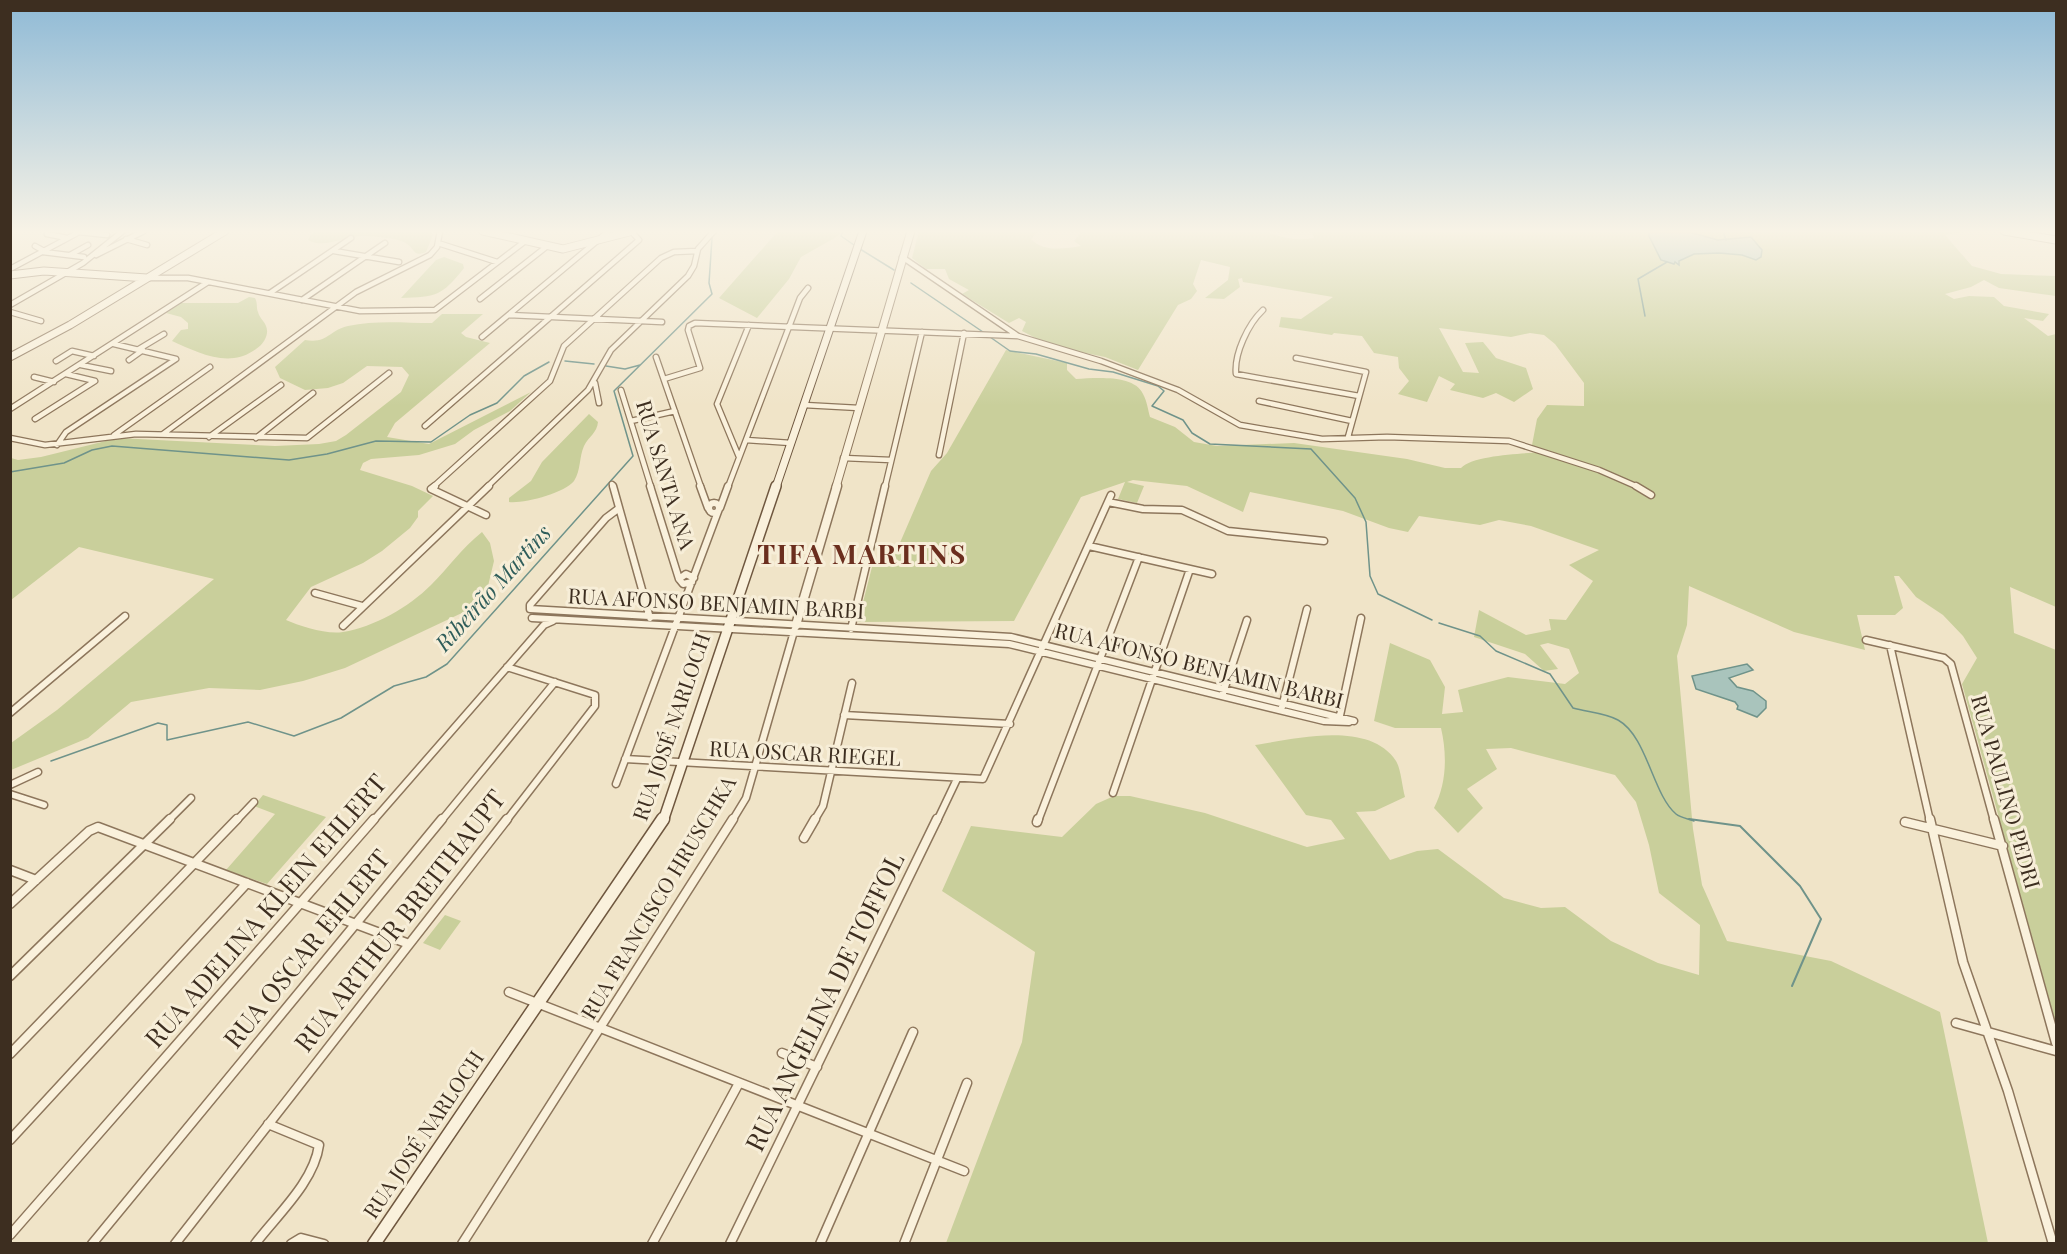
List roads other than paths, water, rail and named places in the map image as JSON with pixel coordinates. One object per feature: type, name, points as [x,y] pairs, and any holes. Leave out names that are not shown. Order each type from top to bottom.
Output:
[{"type":"main road","name":"RUA JOSÉ NARLOCH","points":[[375,1244],[658,830],[843,290]]},
{"type":"street","points":[[10,305],[38,290]]},
{"type":"street","points":[[10,357],[127,290]]},
{"type":"street","points":[[10,409],[114,344],[136,326],[194,290]]},
{"type":"street","points":[[252,290],[360,311],[435,310],[461,290]]},
{"type":"street","points":[[270,293],[275,290]]},
{"type":"street","points":[[302,300],[317,290]]},
{"type":"street","points":[[163,435],[362,290]]},
{"type":"street","points":[[480,299],[492,290]]},
{"type":"street","points":[[482,337],[539,290]]},
{"type":"street","points":[[425,426],[582,290]]},
{"type":"street","points":[[486,515],[431,489],[550,381],[556,373],[561,351],[626,290]]},
{"type":"street","points":[[343,626],[588,390],[607,355],[674,290]]},
{"type":"street","points":[[615,784],[714,525],[714,507],[724,495],[800,298],[807,290]]},
{"type":"street","name":"RUA FRANCISCO HRUSCHKA","points":[[462,1244],[746,798],[893,290]]},
{"type":"street","points":[[950,290],[1018,336],[1044,346],[1101,361],[1178,390],[1240,425],[1322,439],[1347,437],[1509,441],[1599,470],[1633,484],[1651,495]]},
{"type":"street","points":[[10,299],[19,300]]},
{"type":"street","points":[[1263,310],[1255,318],[1234,371],[1244,377],[1287,381],[1359,396]]},
{"type":"street","points":[[10,312],[41,321]]},
{"type":"street","points":[[509,315],[662,322]]},
{"type":"street","points":[[664,379],[700,368],[688,330],[689,326],[695,323],[1018,336]]},
{"type":"street","points":[[740,457],[717,404],[749,325]]},
{"type":"street","points":[[851,631],[922,332]]},
{"type":"street","points":[[939,455],[964,333]]},
{"type":"street","points":[[129,360],[164,334]]},
{"type":"street","points":[[57,445],[66,432],[176,359],[114,344]]},
{"type":"street","points":[[56,361],[72,351],[94,356]]},
{"type":"street","points":[[656,357],[704,500],[714,507]]},
{"type":"street","points":[[1296,358],[1366,372],[1347,437]]},
{"type":"street","points":[[81,364],[111,371]]},
{"type":"street","points":[[114,435],[210,367]]},
{"type":"street","points":[[10,438],[57,445],[114,435],[307,438],[389,373]]},
{"type":"street","points":[[35,419],[95,381],[66,374]]},
{"type":"street","points":[[34,377],[54,382]]},
{"type":"street","points":[[595,380],[599,403]]},
{"type":"street","points":[[208,438],[280,385]]},
{"type":"street","name":"RUA SANTA ANA","points":[[621,390],[676,570],[682,578],[686,597]]},
{"type":"street","points":[[256,439],[313,393]]},
{"type":"street","points":[[1259,401],[1352,422]]},
{"type":"street","points":[[804,405],[859,408]]},
{"type":"street","points":[[631,422],[675,411]]},
{"type":"street","points":[[746,440],[791,442]]},
{"type":"street","points":[[843,458],[891,460]]},
{"type":"street","points":[[612,484],[650,618]]},
{"type":"street","points":[[844,715],[1010,724],[1111,495]]},
{"type":"street","points":[[1108,502],[1143,509],[1182,510],[1228,531],[1324,541]]},
{"type":"street","points":[[714,507],[714,525]]},
{"type":"street","name":"RUA AFONSO BENJAMIN BARBI","points":[[618,510],[606,518],[530,605],[530,609],[557,616],[851,631],[1043,648],[1339,720],[1361,618]]},
{"type":"street","points":[[1089,546],[1212,574]]},
{"type":"street","points":[[1037,822],[1139,557]]},
{"type":"street","points":[[682,578],[701,560]]},
{"type":"street","points":[[1113,793],[1190,569]]},
{"type":"street","points":[[682,578],[693,580]]},
{"type":"street","points":[[682,578],[686,584],[693,580]]},
{"type":"street","points":[[315,593],[362,606]]},
{"type":"street","points":[[1282,707],[1307,609]]},
{"type":"street","points":[[10,713],[125,616]]},
{"type":"street","name":"RUA AFONSO BENJAMIN BARBI","points":[[532,618],[557,616],[650,618],[676,622]]},
{"type":"street","name":"RUA ADELINA KLEIN EHLERT","points":[[10,1234],[544,625],[557,616]]},
{"type":"street","points":[[1224,693],[1247,620]]},
{"type":"street","points":[[1866,640],[1890,645],[1963,962],[1990,1033],[2053,1244]]},
{"type":"street","name":"RUA PAULINO PEDRI","points":[[1890,645],[1944,658],[1952,664],[2056,1043]]},
{"type":"street","name":"RUA ARTHUR BREITHAUPT","points":[[175,1244],[595,706],[595,695],[507,667]]},
{"type":"street","name":"RUA OSCAR EHLERT","points":[[92,1244],[555,682]]},
{"type":"street","points":[[804,838],[823,806],[852,683]]},
{"type":"street","name":"RUA OSCAR RIEGEL","points":[[625,759],[983,779],[1010,724]]},
{"type":"street","points":[[10,785],[38,772]]},
{"type":"street","name":"RUA ANGELINA DE TOFFOL","points":[[730,1244],[957,779]]},
{"type":"street","points":[[10,794],[44,805]]},
{"type":"street","points":[[10,976],[191,798]]},
{"type":"street","points":[[10,1054],[254,802]]},
{"type":"street","points":[[1905,822],[2003,846]]},
{"type":"street","points":[[10,904],[93,827],[103,828],[409,944]]},
{"type":"street","points":[[10,870],[36,880]]},
{"type":"street","points":[[10,1140],[247,883]]},
{"type":"street","points":[[509,992],[964,1171]]},
{"type":"street","points":[[1956,1023],[2056,1051]]},
{"type":"street","points":[[820,1244],[913,1032]]},
{"type":"street","points":[[782,1053],[817,1067]]},
{"type":"street","points":[[652,1244],[739,1083]]},
{"type":"street","points":[[904,1244],[968,1083]]},
{"type":"street","points":[[255,1244],[310,1170],[320,1151],[319,1146],[268,1124]]},
{"type":"street","points":[[291,1244],[301,1238],[324,1244]]},
{"type":"water","points":[[1747,664],[1753,670],[1729,678],[1737,687],[1753,691],[1766,701],[1766,708],[1757,717],[1737,709],[1735,702],[1696,689],[1692,676]]},
{"type":"waterway","name":"Ribeirão Martins","points":[[51,761],[158,723],[167,725],[167,740],[248,722],[294,736],[341,718],[394,686],[426,677],[447,664],[633,456],[614,391],[712,294],[711,290]]},
{"type":"waterway","points":[[921,290],[983,332]]},
{"type":"waterway","points":[[1640,290],[1645,316]]},
{"type":"waterway","points":[[990,337],[1010,351],[1036,354],[1089,369],[1113,372],[1158,386],[1164,391],[1152,406],[1183,420],[1192,433],[1210,444],[1311,449],[1355,498],[1366,522],[1370,576],[1378,594],[1432,620]]},
{"type":"waterway","points":[[565,361],[594,364]]},
{"type":"waterway","points":[[10,472],[64,463],[92,450],[112,446],[289,460],[327,454],[376,441],[431,442],[470,415],[497,403],[524,376],[549,362]]},
{"type":"waterway","points":[[606,366],[625,369],[640,365]]},
{"type":"waterway","points":[[1439,623],[1480,636],[1496,651],[1550,674],[1573,708],[1618,720],[1636,739],[1668,805],[1676,814],[1694,821]]},
{"type":"waterway","points":[[1689,819],[1740,826],[1800,886],[1821,919],[1792,986]]},
{"type":"district","name":"TIFA MARTINS","points":[[862,555]]}]
